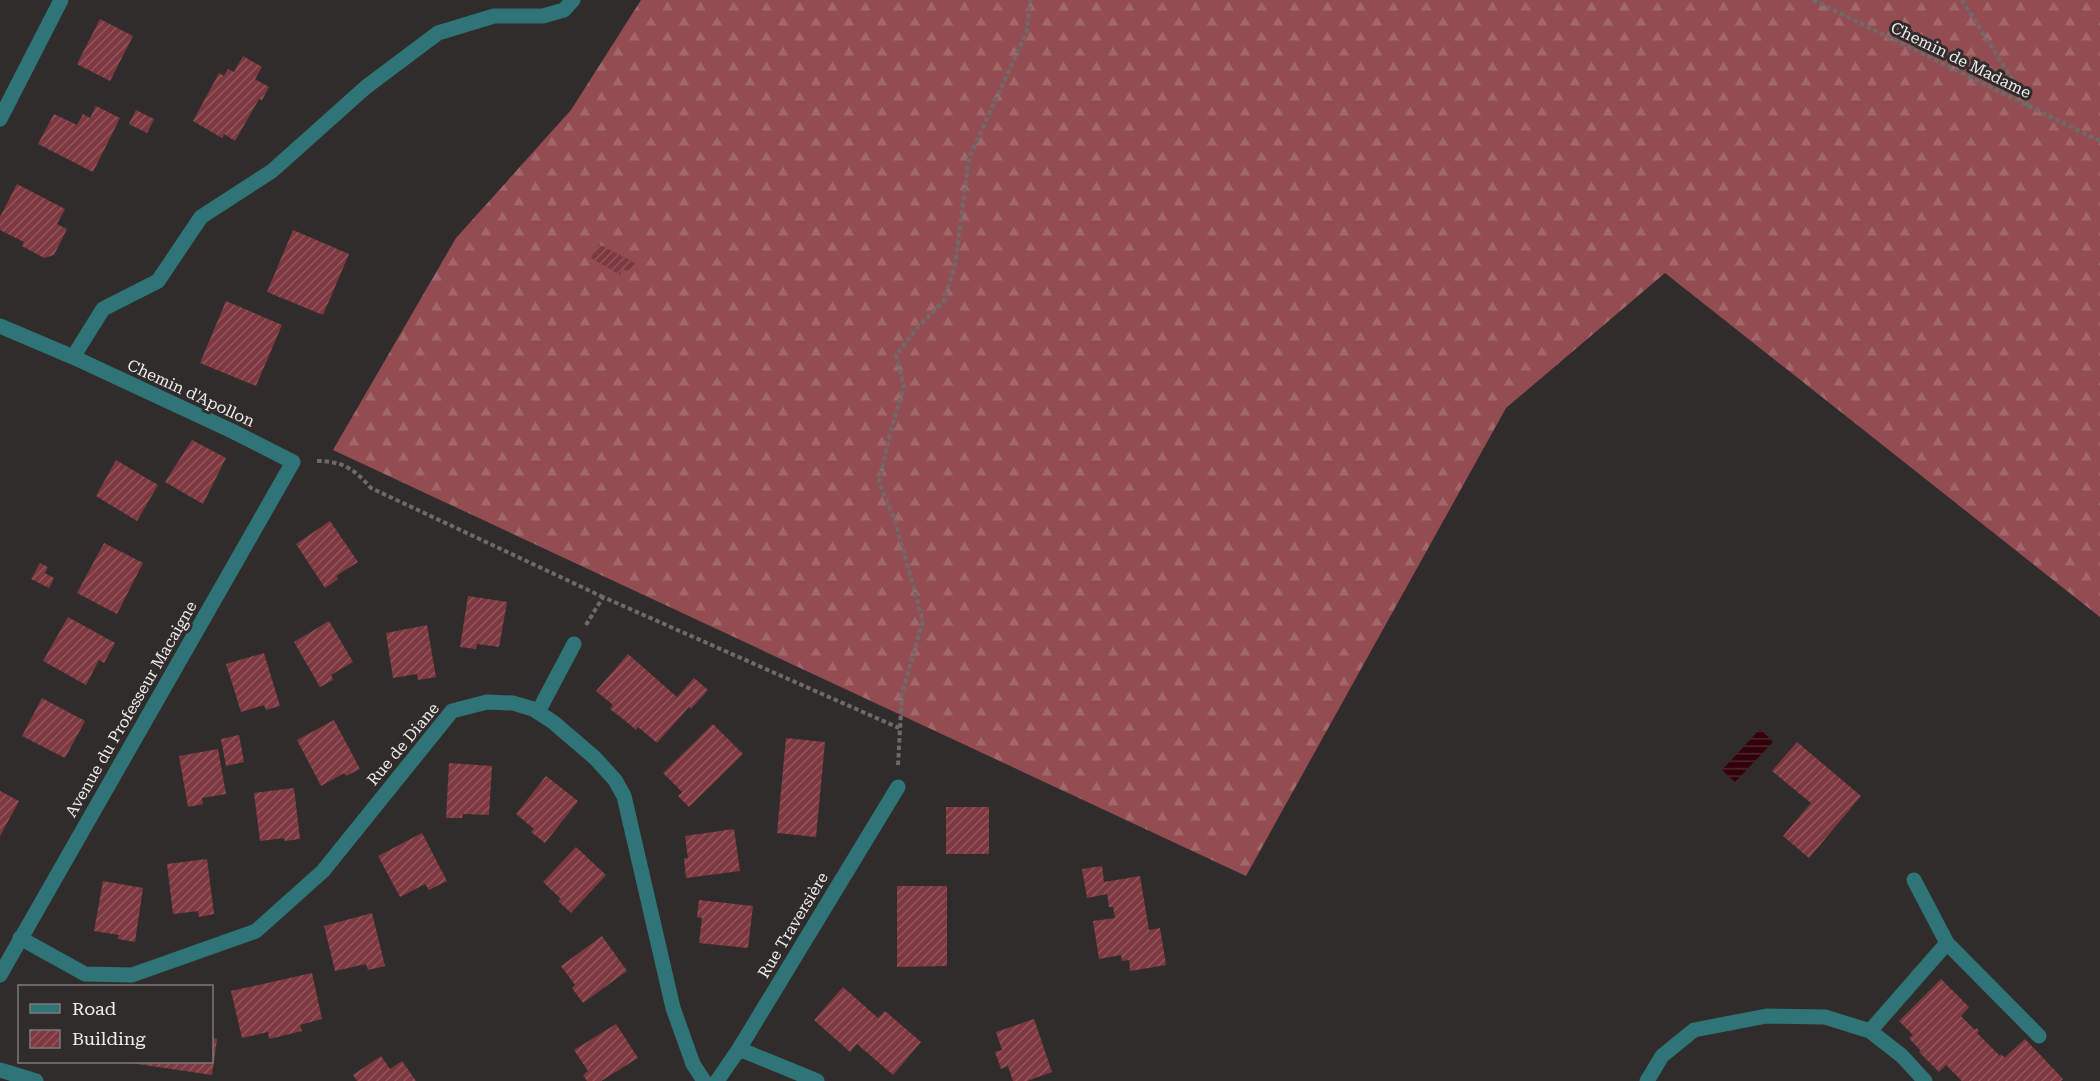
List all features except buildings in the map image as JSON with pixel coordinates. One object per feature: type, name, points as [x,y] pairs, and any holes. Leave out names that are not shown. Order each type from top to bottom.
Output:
[{"type":"street","points":[[0,119],[61,0]]},
{"type":"street","points":[[73,357],[103,309],[158,281],[201,217],[272,171],[366,87],[438,33],[494,16],[543,16],[564,10],[573,0]]},
{"type":"street","name":"Chemin d'Apollon","points":[[0,326],[73,357],[293,462]]},
{"type":"street","name":"Avenue du Professeur Macaigne","points":[[0,975],[293,462]]},
{"type":"street","points":[[538,712],[574,644]]},
{"type":"street","name":"Rue de Diane","points":[[21,938],[85,974],[132,975],[256,931],[323,871],[452,711],[487,702],[513,703],[538,712],[553,722],[595,758],[615,780],[624,796],[673,1008],[693,1064],[704,1081]]},
{"type":"street","name":"Rue Traversière","points":[[717,1081],[739,1049],[898,787]]},
{"type":"street","points":[[1914,880],[1947,944],[2039,1036]]},
{"type":"street","points":[[1870,1031],[1947,944]]},
{"type":"street","points":[[1647,1081],[1662,1056],[1694,1030],[1767,1016],[1825,1017],[1870,1031],[1902,1056],[1925,1081]]},
{"type":"street","points":[[739,1049],[817,1081]]},
{"type":"street","points":[[0,1070],[36,1081]]},
{"type":"path","points":[[898,752],[902,693],[923,621],[895,521],[879,483],[890,433],[904,387],[896,355],[916,329],[944,301],[955,265],[969,158],[1027,31],[1030,0]]},
{"type":"path","name":"Chemin de Madame","points":[[1813,0],[2100,141]]},
{"type":"path","points":[[1962,0],[2029,106]]},
{"type":"path","points":[[293,462],[332,461],[356,470],[371,488],[603,597],[900,728]]},
{"type":"path","points":[[574,644],[603,597]]},
{"type":"green space","points":[[641,0],[2100,0],[2100,617],[1665,273],[1506,408],[1246,876],[333,450],[456,238],[571,110]]},
{"type":"shaded area","points":[[1760,729],[1773,742],[1735,782],[1722,770]]}]
